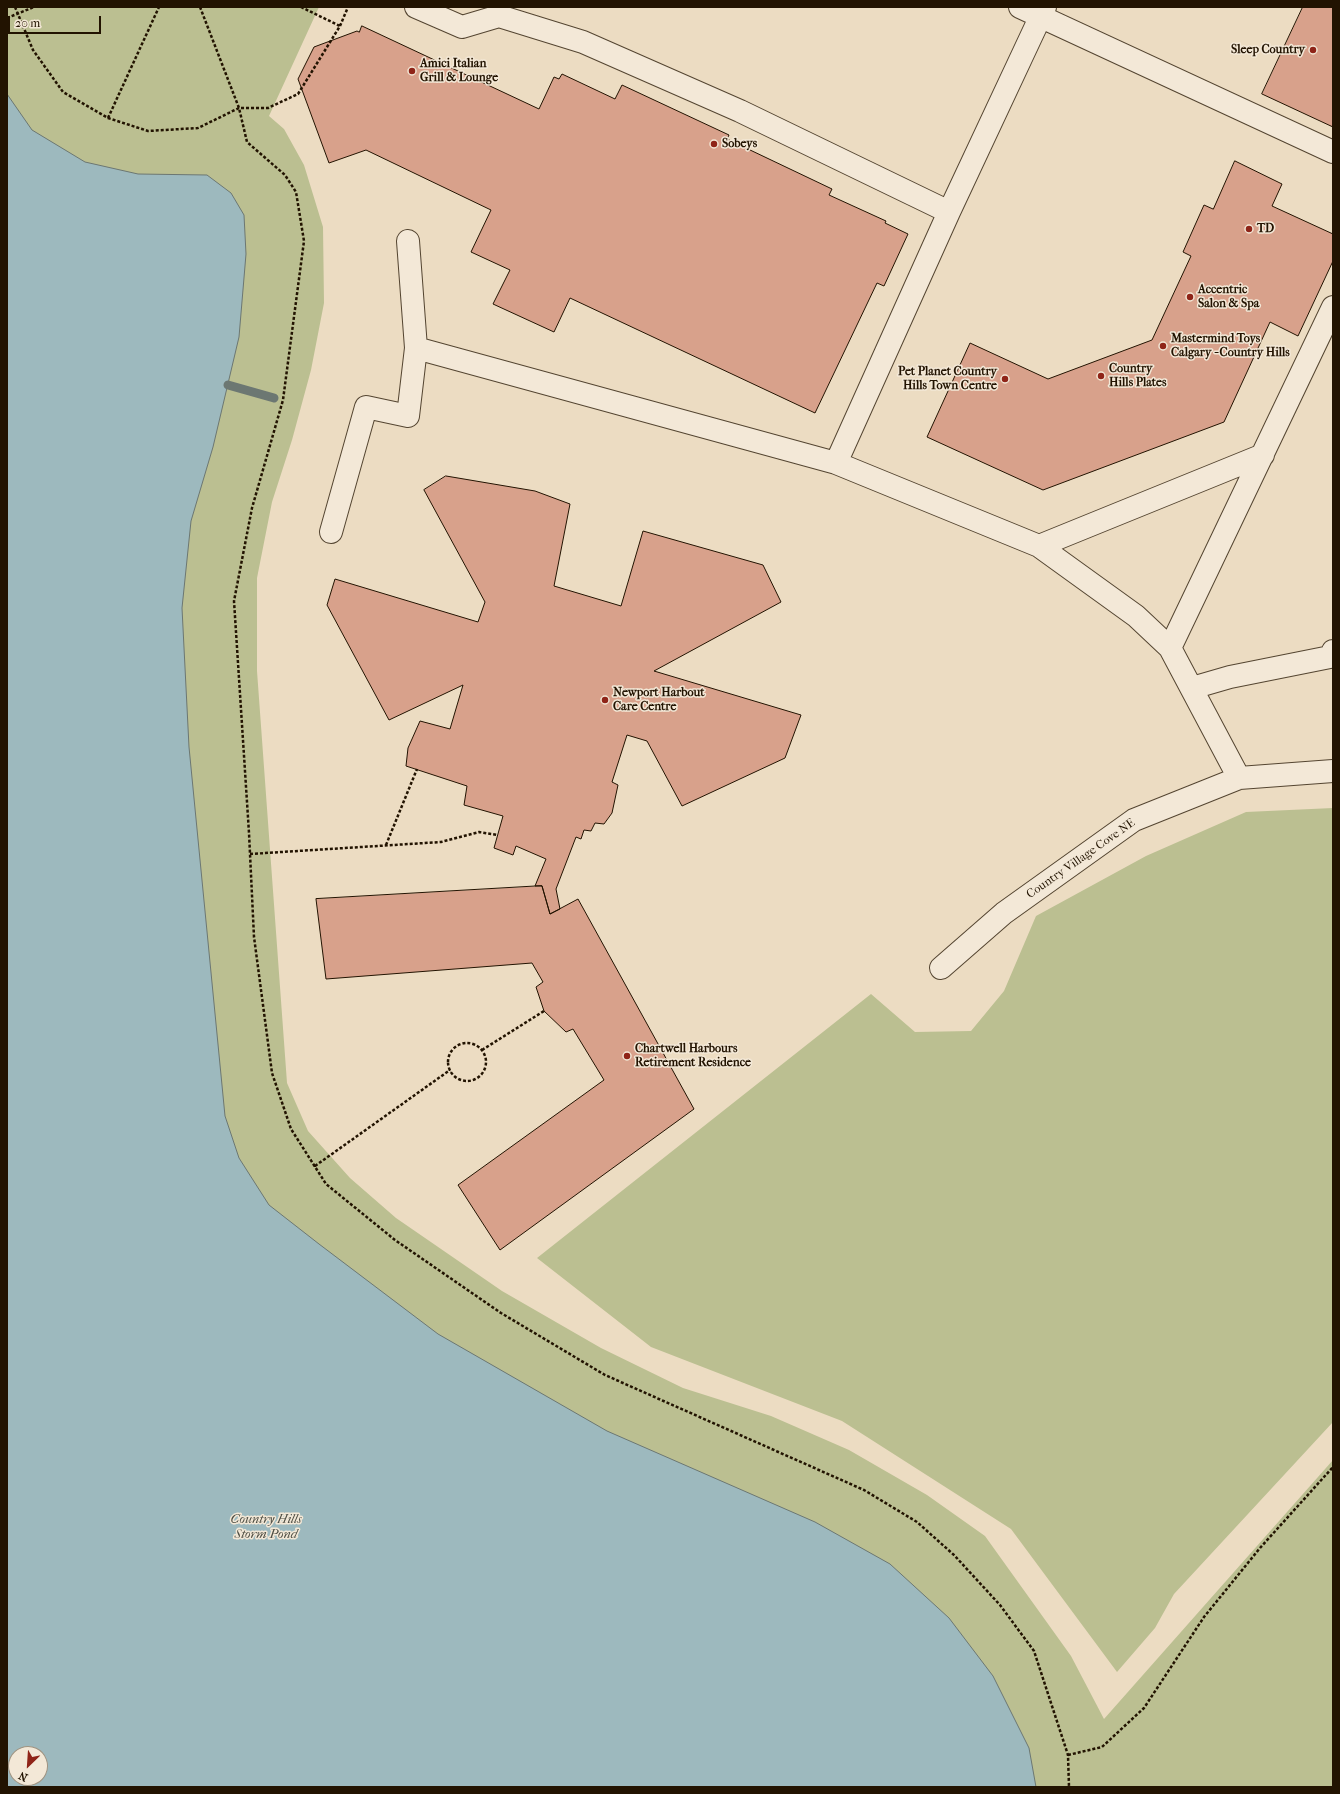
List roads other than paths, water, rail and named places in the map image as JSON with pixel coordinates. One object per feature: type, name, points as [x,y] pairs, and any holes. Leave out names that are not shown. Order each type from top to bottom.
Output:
[{"type":"street","points":[[416,7],[462,28],[499,16],[583,42],[740,111],[949,212]]},
{"type":"street","points":[[1020,7],[1043,12],[1333,152]]},
{"type":"street","points":[[836,463],[949,212],[1043,12]]},
{"type":"street","points":[[331,532],[366,407],[408,416],[416,348],[408,241]]},
{"type":"street","points":[[1170,648],[1333,307]]},
{"type":"street","points":[[416,348],[836,463],[1039,546],[1136,616],[1170,648],[1239,778]]},
{"type":"street","points":[[1039,546],[1263,455]]},
{"type":"street","points":[[1192,688],[1230,677],[1330,657],[1333,651]]},
{"type":"street","name":"Country Village Cove NE","points":[[941,968],[1004,913],[1134,820],[1239,778],[1333,771]]},
{"type":"water","name":"Country Hills Storm Pond","points":[[7,94],[32,130],[85,162],[138,174],[207,175],[231,193],[244,215],[246,254],[239,337],[213,447],[191,521],[182,608],[189,747],[225,1116],[239,1158],[269,1205],[438,1334],[607,1431],[815,1522],[890,1564],[949,1618],[993,1676],[1029,1748],[1036,1787],[7,1787]]},
{"type":"waterway","points":[[228,385],[274,398]]},
{"type":"place","name":"Sleep Country","points":[[1313,50]]},
{"type":"place","name":"Amici Italian Grill & Lounge","points":[[412,71]]},
{"type":"place","name":"Sobeys","points":[[714,144]]},
{"type":"place","name":"TD","points":[[1249,229]]},
{"type":"place","name":"Accentric Salon & Spa","points":[[1190,297]]},
{"type":"place","name":"Mastermind Toys Calgary - Country Hills","points":[[1163,346]]},
{"type":"place","name":"Country Hills Plates","points":[[1101,376]]},
{"type":"place","name":"Pet Planet Country Hills Town Centre","points":[[1005,379]]},
{"type":"place","name":"Newport Harbout Care Centre","points":[[605,700]]},
{"type":"place","name":"Chartwell Harbours Retirement Residence","points":[[627,1056]]}]
